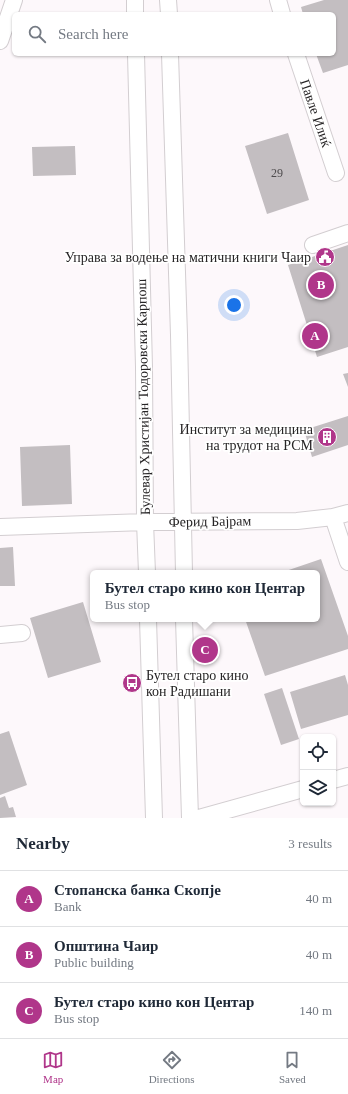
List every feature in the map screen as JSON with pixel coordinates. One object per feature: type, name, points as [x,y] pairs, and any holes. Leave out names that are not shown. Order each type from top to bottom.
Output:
[{"type":"street","points":[[0,41],[14,0]]},
{"type":"street","points":[[135,0],[135,12]]},
{"type":"street","points":[[168,0],[169,12]]},
{"type":"street","points":[[278,0],[281,12]]},
{"type":"street","name":"Булевар Христијан Тодоровски Карпош","points":[[136,56],[144,367],[145,522],[147,570]]},
{"type":"street","points":[[170,56],[179,327],[184,570]]},
{"type":"street","name":"Павле Илиќ","points":[[297,56],[336,172]]},
{"type":"street","points":[[313,245],[348,233]]},
{"type":"street","points":[[340,515],[348,562]]},
{"type":"street","name":"Ферид Бајрам","points":[[0,527],[145,522],[297,521],[340,515]]},
{"type":"street","points":[[148,622],[154,818]]},
{"type":"street","points":[[184,622],[190,818]]},
{"type":"street","points":[[0,634],[22,633]]},
{"type":"street","points":[[336,779],[348,776]]},
{"type":"street","points":[[199,818],[300,790]]},
{"type":"building","points":[[324,0],[348,0],[348,65],[323,73],[317,56],[336,56],[336,12],[302,12],[301,7]]},
{"type":"building","points":[[288,133],[309,200],[267,214],[245,146]]},
{"type":"building","points":[[75,146],[76,175],[33,176],[32,147]]},
{"type":"building","points":[[348,245],[348,347],[317,357],[288,265]]},
{"type":"building","points":[[348,373],[348,387],[343,374]]},
{"type":"building","name":"Институт за медицина на трудот на РСМ","points":[[348,416],[348,445],[312,457],[304,430]]},
{"type":"building","points":[[70,445],[72,504],[22,506],[20,447]]},
{"type":"building","points":[[13,547],[15,586],[0,586],[0,548]]},
{"type":"building","points":[[321,559],[348,636],[348,649],[265,676],[246,622],[320,622],[320,570],[289,570]]},
{"type":"building","points":[[83,602],[101,662],[48,678],[30,618]]},
{"type":"building","points":[[345,675],[348,685],[348,715],[301,729],[290,692]]},
{"type":"building","points":[[282,688],[299,739],[281,745],[264,694]]},
{"type":"building","points":[[9,731],[27,785],[0,795],[0,734]]},
{"type":"building","points":[[5,796],[9,808],[13,807],[16,817],[0,818],[0,798]]},
{"type":"place","name":"Управа за водење на матични книги Чаир","points":[[325,257]]},
{"type":"place","name":"Општина Чаир","points":[[321,285]]},
{"type":"place","name":"Стопанска банка Скопје","points":[[315,336]]},
{"type":"place","name":"Институт за медицина на трудот на РСМ","points":[[327,437]]},
{"type":"place","name":"Бутел старо кино кон Центар","points":[[205,650]]},
{"type":"place","name":"Бутел старо кино кон Радишани","points":[[132,683]]}]
